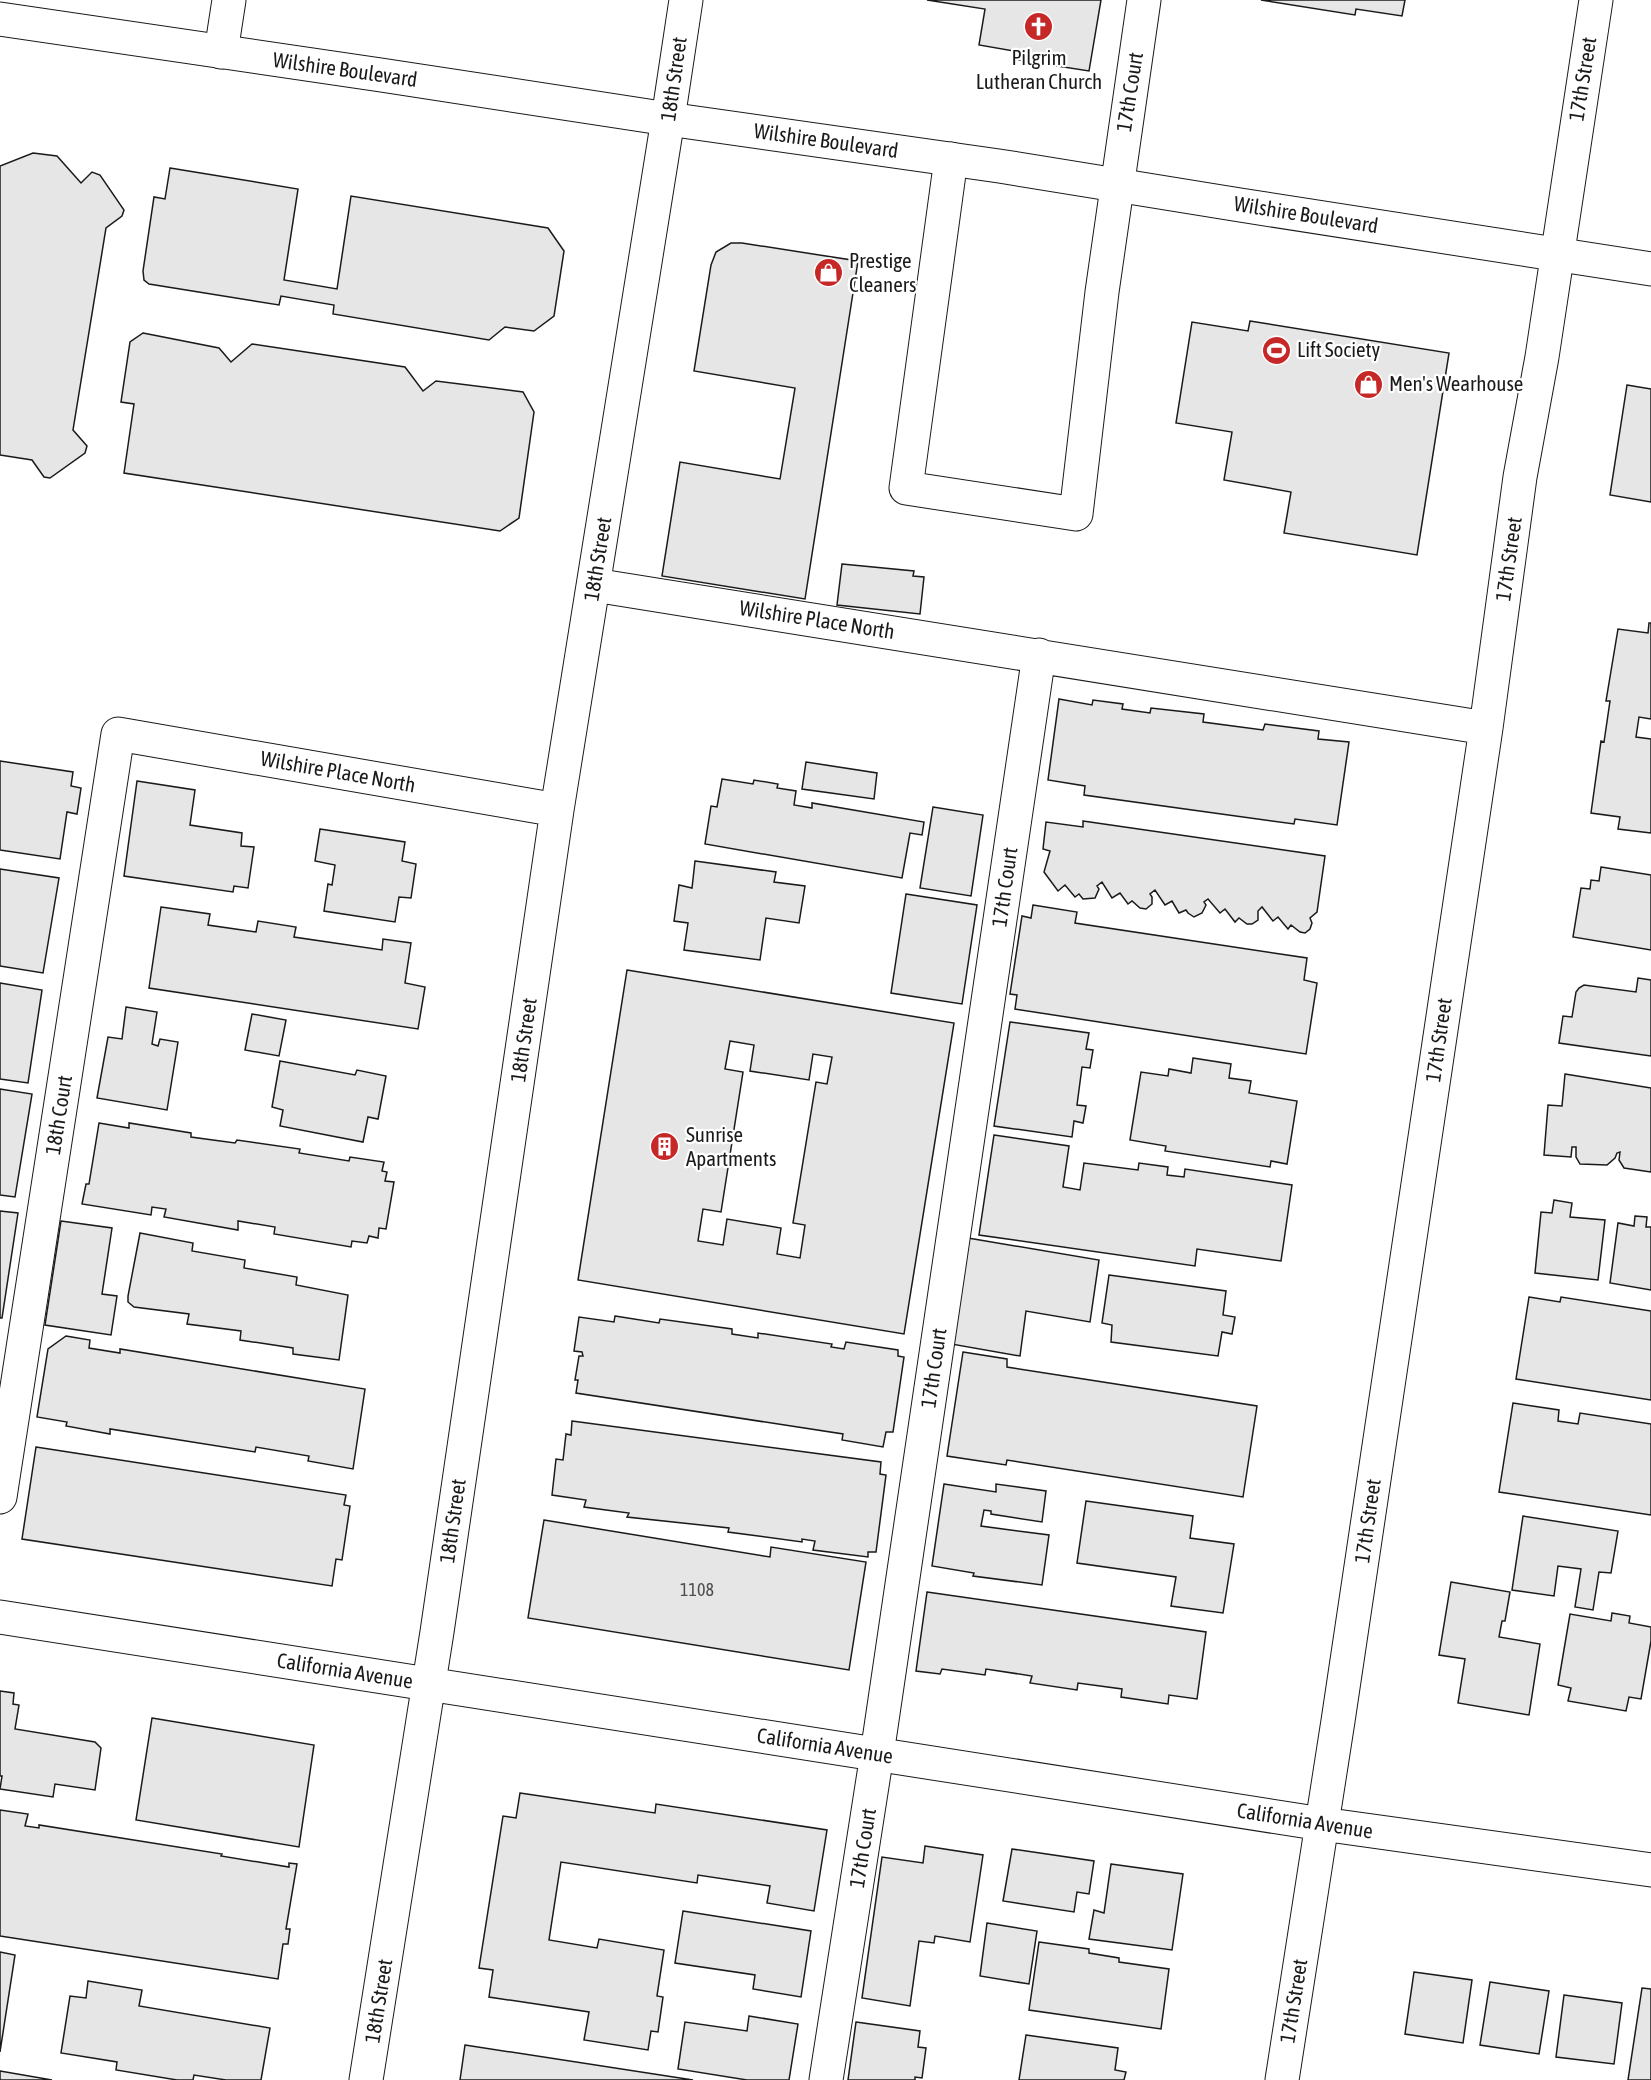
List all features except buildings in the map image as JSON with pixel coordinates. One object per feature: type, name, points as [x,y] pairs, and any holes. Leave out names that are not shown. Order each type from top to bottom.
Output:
[{"type":"street","points":[[221,52],[229,0]]},
{"type":"street","name":"18th Street","points":[[366,2080],[429,1684],[557,810],[686,0]]},
{"type":"street","name":"17th Court","points":[[951,159],[906,488],[1076,514],[1116,184],[1144,0]]},
{"type":"street","name":"17th Street","points":[[1282,2080],[1486,728],[1520,477],[1542,357],[1596,0]]},
{"type":"street","name":"Wilshire Boulevard","points":[[0,20],[951,159],[1651,269]]},
{"type":"street","name":"Wilshire Place North","points":[[594,585],[1486,728]]},
{"type":"street","name":"17th Court","points":[[826,2080],[877,1754],[1039,655]]},
{"type":"street","name":"Wilshire Place North","points":[[118,734],[557,810]]},
{"type":"street","name":"18th Court","points":[[0,1497],[118,734]]},
{"type":"street","name":"California Avenue","points":[[0,1617],[1322,1824],[1651,1870]]},
{"type":"place","name":"Pilgrim Lutheran Church","points":[[1039,27]]},
{"type":"place","name":"Prestige Cleaners","points":[[828,273]]},
{"type":"place","name":"Lift Society","points":[[1276,350]]},
{"type":"place","name":"Men's Wearhouse","points":[[1368,384]]},
{"type":"place","name":"Sunrise Apartments","points":[[665,1147]]}]
